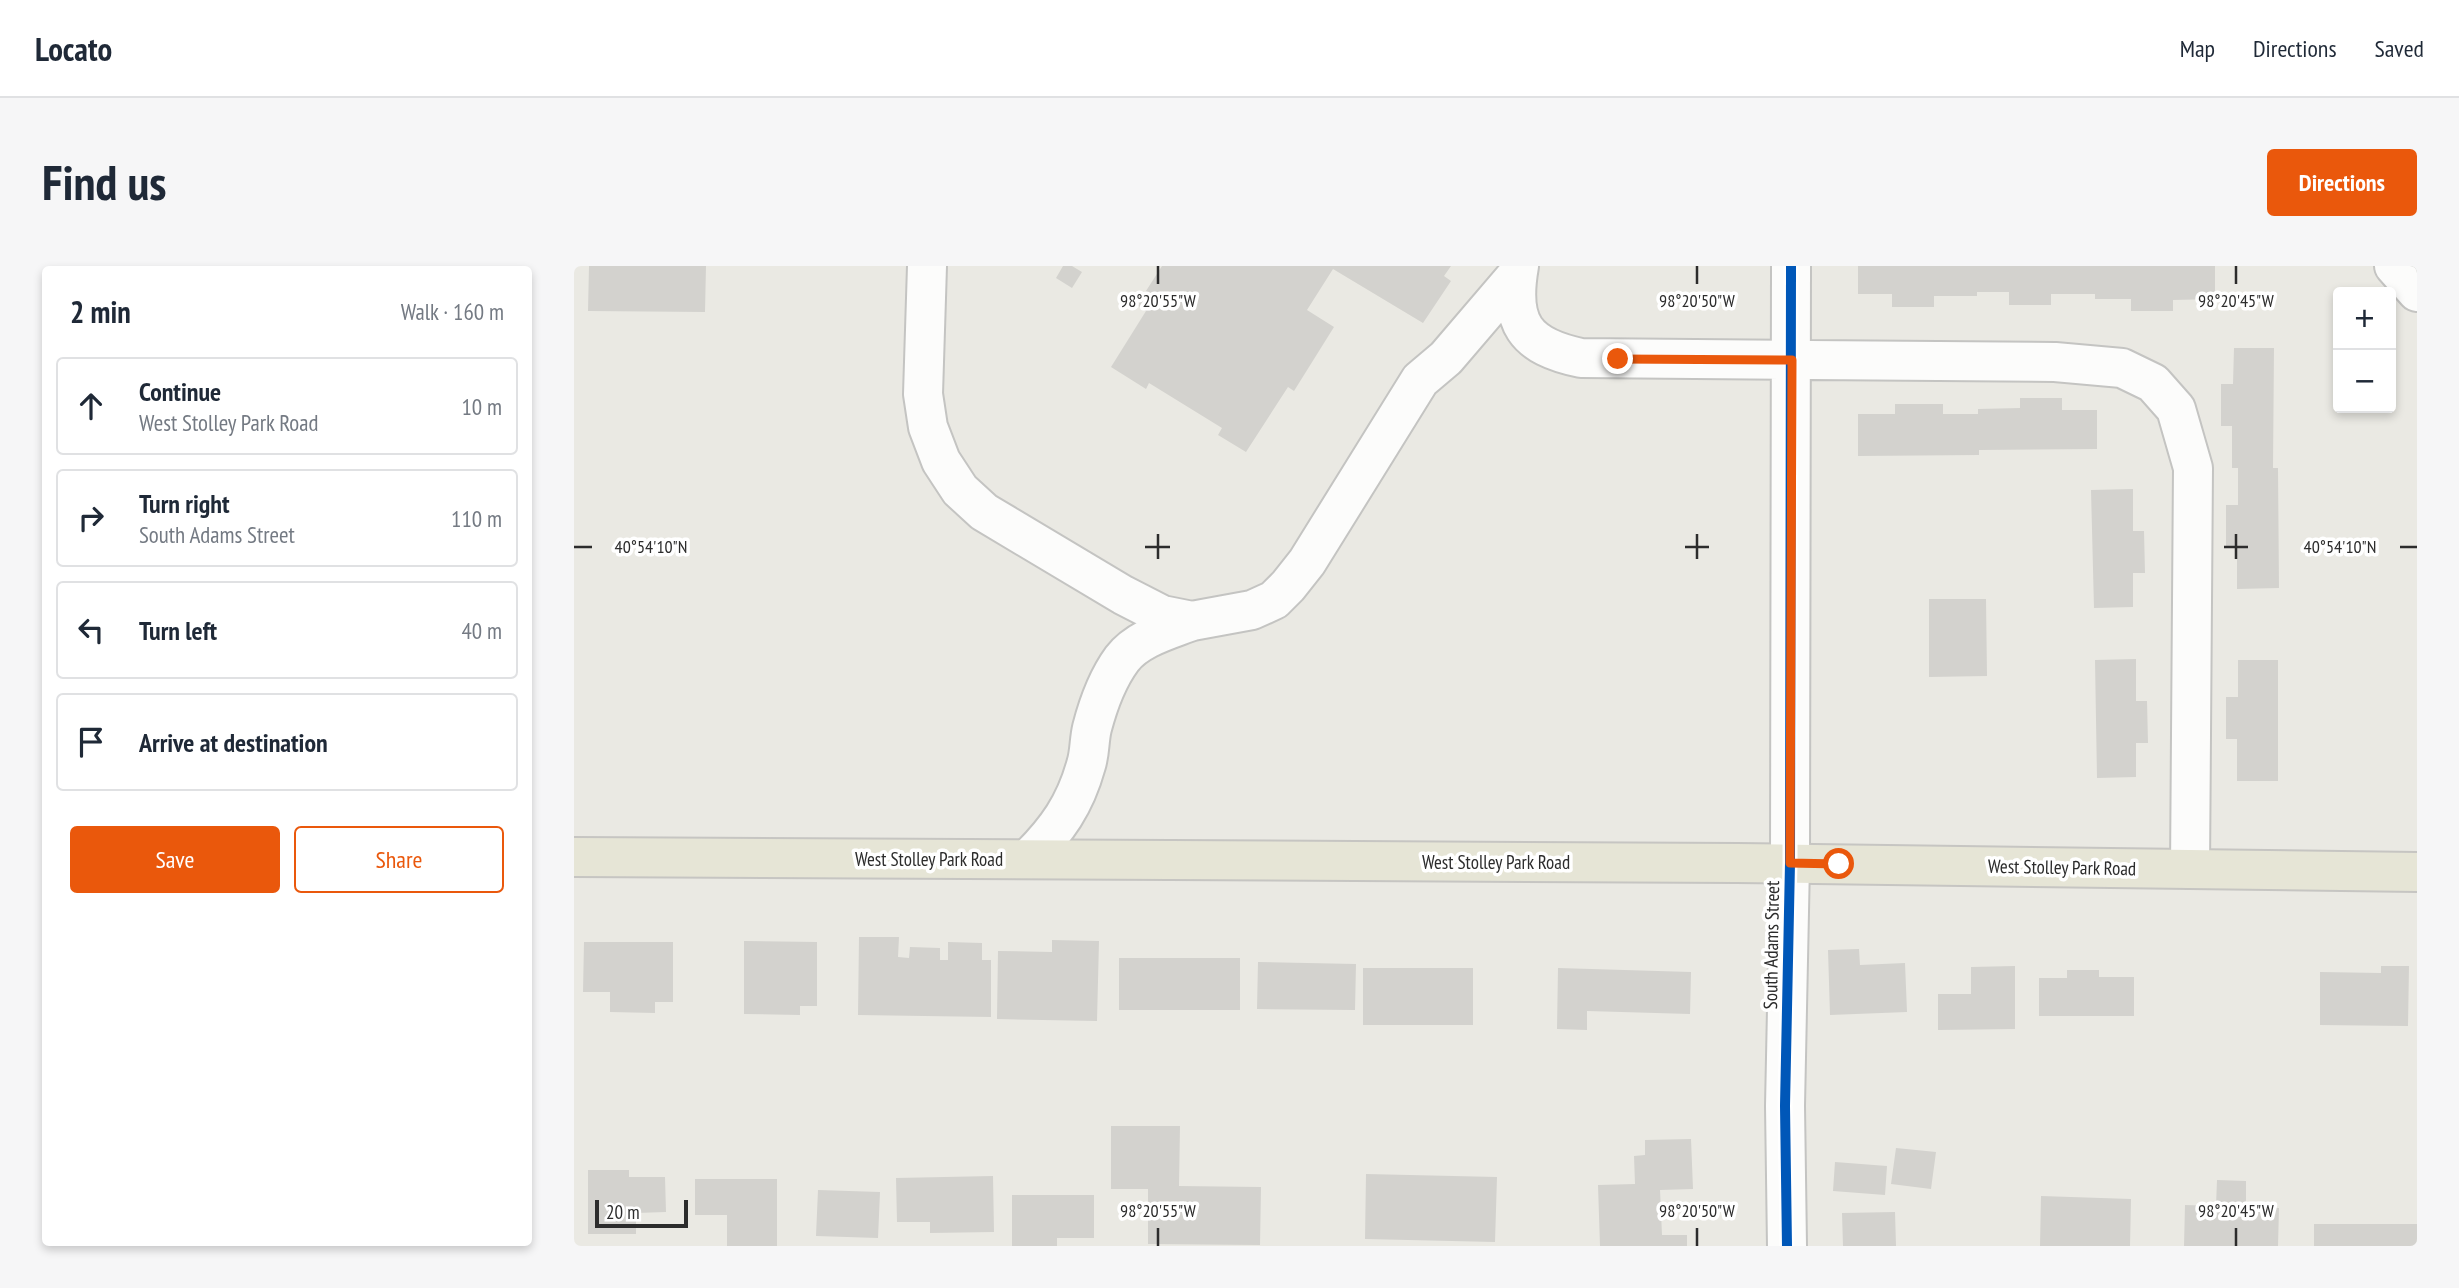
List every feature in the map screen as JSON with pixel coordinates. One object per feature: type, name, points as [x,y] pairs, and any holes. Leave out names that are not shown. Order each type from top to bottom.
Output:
[{"type":"main road","name":"West Stolley Park Road","points":[[574,857],[1790,863],[2417,872]]},
{"type":"street","points":[[927,266],[923,394],[928,427],[941,461],[960,490],[984,512],[1123,595],[1162,615],[1192,621]]},
{"type":"street","name":"South Adams Street","points":[[1787,1246],[1785,1106],[1790,863],[1791,266]]},
{"type":"street","points":[[2394,266],[2417,292]]},
{"type":"street","points":[[1028,859],[1054,833],[1075,797],[1087,762],[1092,729],[1107,685],[1123,657],[1153,636],[1192,621],[1252,610],[1274,600],[1307,562],[1420,380],[1447,358],[1518,270]]},
{"type":"street","points":[[1518,270],[1514,298],[1517,315],[1524,330],[1542,345],[1562,354],[1581,358],[2055,362],[2122,368],[2153,383],[2176,410],[2193,468],[2190,869]]},
{"type":"building","points":[[589,266],[706,266],[705,312],[588,311]]},
{"type":"building","points":[[1063,266],[1072,266],[1082,272],[1072,288],[1056,278]]},
{"type":"building","points":[[1162,266],[1451,266],[1444,276],[1451,281],[1423,323],[1333,269],[1307,310],[1334,327],[1294,391],[1288,387],[1246,452],[1218,435],[1222,428],[1149,383],[1146,389],[1111,367],[1146,311],[1137,305]]},
{"type":"building","points":[[1858,266],[2215,266],[2215,299],[2173,300],[2173,311],[2131,311],[2131,299],[2095,299],[2095,294],[2051,294],[2051,305],[2009,305],[2009,292],[1977,292],[1977,296],[1934,296],[1934,307],[1892,307],[1892,294],[1858,294]]},
{"type":"building","points":[[2234,348],[2274,348],[2273,468],[2278,468],[2279,588],[2237,589],[2237,547],[2226,547],[2226,505],[2238,505],[2238,468],[2232,468],[2232,426],[2221,426],[2221,384],[2233,384]]},
{"type":"building","points":[[2020,398],[2062,398],[2062,410],[2097,410],[2097,449],[1979,450],[1979,455],[1858,456],[1858,414],[1895,414],[1895,404],[1943,404],[1943,414],[1978,414],[1978,409],[2020,408]]},
{"type":"building","points":[[2133,489],[2133,531],[2144,531],[2145,573],[2133,573],[2133,607],[2094,608],[2091,490]]},
{"type":"building","points":[[1929,599],[1986,599],[1987,676],[1929,677]]},
{"type":"building","points":[[2136,659],[2136,701],[2147,701],[2148,743],[2136,743],[2136,777],[2097,778],[2095,660]]},
{"type":"building","points":[[2238,660],[2278,660],[2278,781],[2237,781],[2237,739],[2226,739],[2226,697],[2238,697]]},
{"type":"building","points":[[859,937],[899,937],[898,957],[909,958],[910,947],[940,948],[940,960],[948,960],[948,942],[982,943],[982,960],[991,960],[991,1017],[858,1015]]},
{"type":"building","points":[[1052,940],[1099,941],[1097,1021],[997,1019],[998,951],[1052,952]]},
{"type":"building","points":[[744,941],[817,942],[817,1006],[800,1006],[800,1015],[744,1014]]},
{"type":"building","points":[[584,942],[673,942],[673,1002],[655,1002],[655,1013],[610,1012],[610,992],[583,992]]},
{"type":"building","points":[[1859,949],[1860,965],[1905,963],[1907,1012],[1830,1015],[1828,950]]},
{"type":"building","points":[[1119,958],[1240,958],[1240,1010],[1119,1010]]},
{"type":"building","points":[[1258,962],[1356,964],[1355,1010],[1257,1009]]},
{"type":"building","points":[[2015,966],[2015,1029],[1938,1030],[1938,994],[1971,994],[1971,967]]},
{"type":"building","points":[[2381,966],[2409,966],[2408,1026],[2320,1025],[2320,972],[2381,973]]},
{"type":"building","points":[[1363,968],[1473,968],[1473,1025],[1363,1025]]},
{"type":"building","points":[[1558,968],[1691,972],[1690,1014],[1587,1011],[1587,1030],[1557,1029]]},
{"type":"building","points":[[2067,970],[2099,970],[2099,977],[2134,977],[2134,1016],[2039,1016],[2039,978],[2067,978]]},
{"type":"building","points":[[1111,1126],[1180,1126],[1179,1186],[1261,1187],[1260,1245],[1148,1244],[1148,1189],[1111,1189]]},
{"type":"building","points":[[1691,1139],[1693,1189],[1660,1190],[1662,1235],[1687,1235],[1687,1246],[1600,1246],[1598,1185],[1635,1184],[1634,1156],[1645,1155],[1645,1140]]},
{"type":"building","points":[[1896,1148],[1936,1152],[1931,1189],[1891,1184]]},
{"type":"building","points":[[1835,1162],[1887,1166],[1885,1195],[1833,1191]]},
{"type":"building","points":[[588,1170],[629,1170],[629,1177],[665,1177],[666,1212],[636,1213],[636,1234],[588,1234]]},
{"type":"building","points":[[1366,1174],[1497,1177],[1495,1242],[1365,1239]]},
{"type":"building","points":[[993,1176],[994,1232],[930,1233],[930,1222],[897,1222],[896,1178]]},
{"type":"building","points":[[695,1179],[777,1179],[777,1246],[727,1246],[727,1215],[695,1215]]},
{"type":"building","points":[[2217,1180],[2246,1181],[2246,1207],[2279,1208],[2278,1246],[2184,1246],[2185,1205],[2216,1206]]},
{"type":"building","points":[[818,1190],[880,1192],[878,1238],[816,1236]]},
{"type":"building","points":[[1012,1195],[1094,1195],[1094,1238],[1057,1238],[1057,1246],[1012,1246]]},
{"type":"building","points":[[2041,1196],[2131,1199],[2130,1246],[2040,1246]]},
{"type":"building","points":[[1895,1212],[1896,1246],[1843,1246],[1842,1213]]},
{"type":"building","points":[[2314,1224],[2417,1224],[2417,1246],[2314,1246]]},
{"type":"cycle path","points":[[1787,1246],[1785,1106],[1790,863],[1791,266]]},
{"type":"route","points":[[1618,359],[1792,360],[1790,863],[1839,864]]}]
